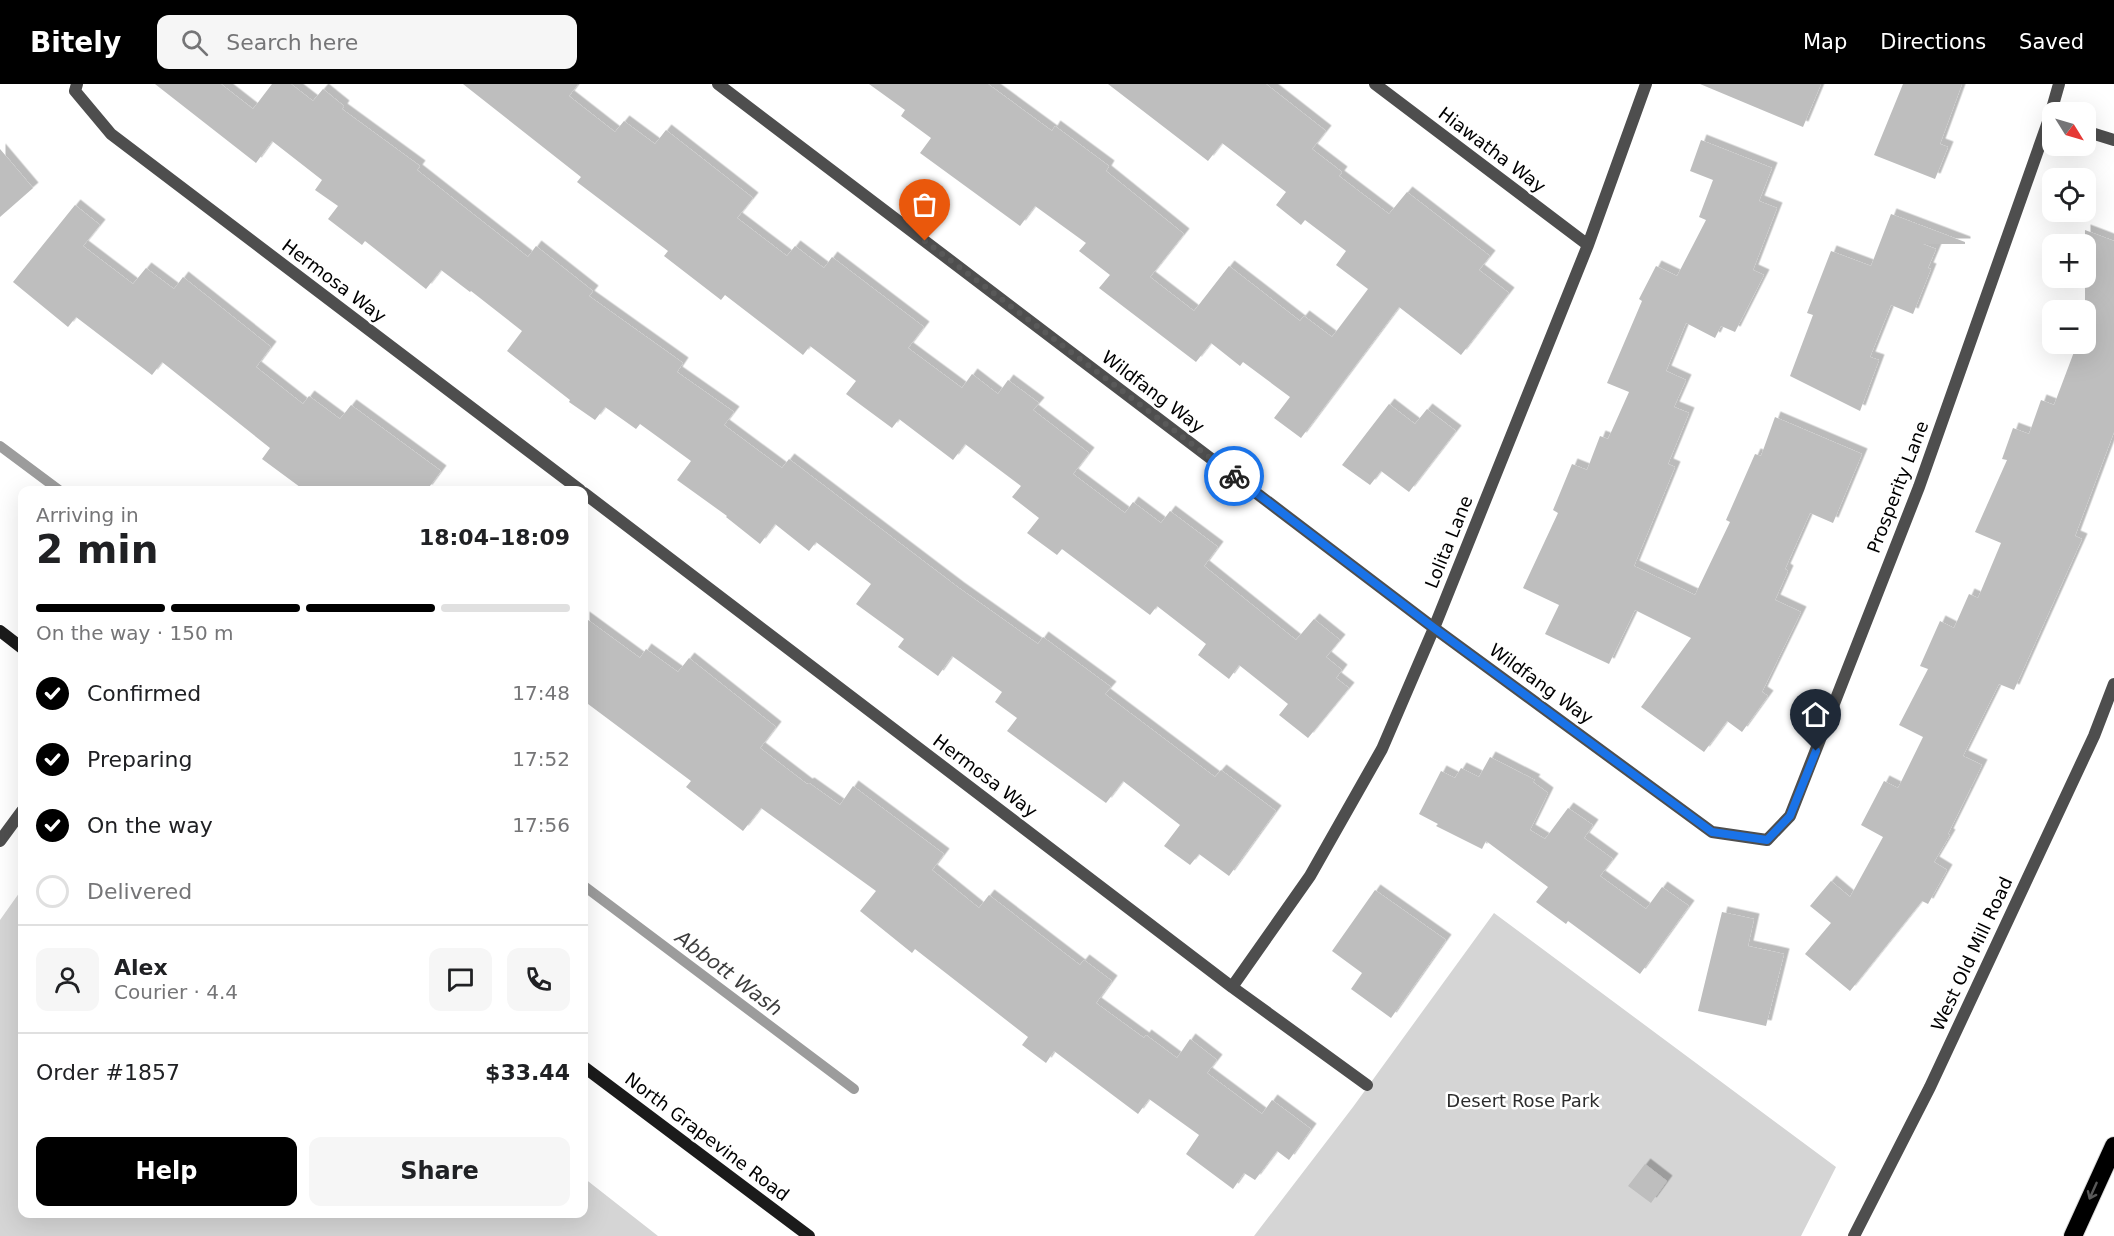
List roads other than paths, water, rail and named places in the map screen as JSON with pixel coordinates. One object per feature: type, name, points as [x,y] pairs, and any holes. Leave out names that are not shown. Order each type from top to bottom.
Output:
[{"type":"highway","points":[[2073,1236],[2114,1146]]},
{"type":"main road","points":[[0,631],[18,645]]},
{"type":"main road","name":"North Grapevine Road","points":[[588,1070],[809,1236]]},
{"type":"street","name":"Wildfang Way","points":[[718,84],[1434,628],[1712,832]]},
{"type":"street","name":"Hiawatha Way","points":[[1375,84],[1588,245]]},
{"type":"street","name":"Lolita Lane","points":[[1232,987],[1310,876],[1382,749],[1434,628],[1588,245],[1646,84]]},
{"type":"street","name":"Prosperity Lane","points":[[2054,102],[2059,84]]},
{"type":"street","name":"Hermosa Way","points":[[76,87],[111,134],[574,486]]},
{"type":"street","points":[[2096,134],[2114,140]]},
{"type":"street","name":"Prosperity Lane","points":[[1712,832],[1767,840],[1790,816],[1919,487],[2042,142]]},
{"type":"street","name":"Hermosa Way","points":[[588,497],[1232,987],[1367,1085]]},
{"type":"street","name":"West Old Mill Road","points":[[1854,1236],[1930,1087],[2094,736],[2114,684]]},
{"type":"street","points":[[0,841],[18,816]]},
{"type":"waterway","name":"Abbott Wash","points":[[0,446],[54,486]]},
{"type":"waterway","name":"Abbott Wash","points":[[588,889],[854,1089]]},
{"type":"park label","name":"Desert Rose Park","points":[[1523,1101]]}]
